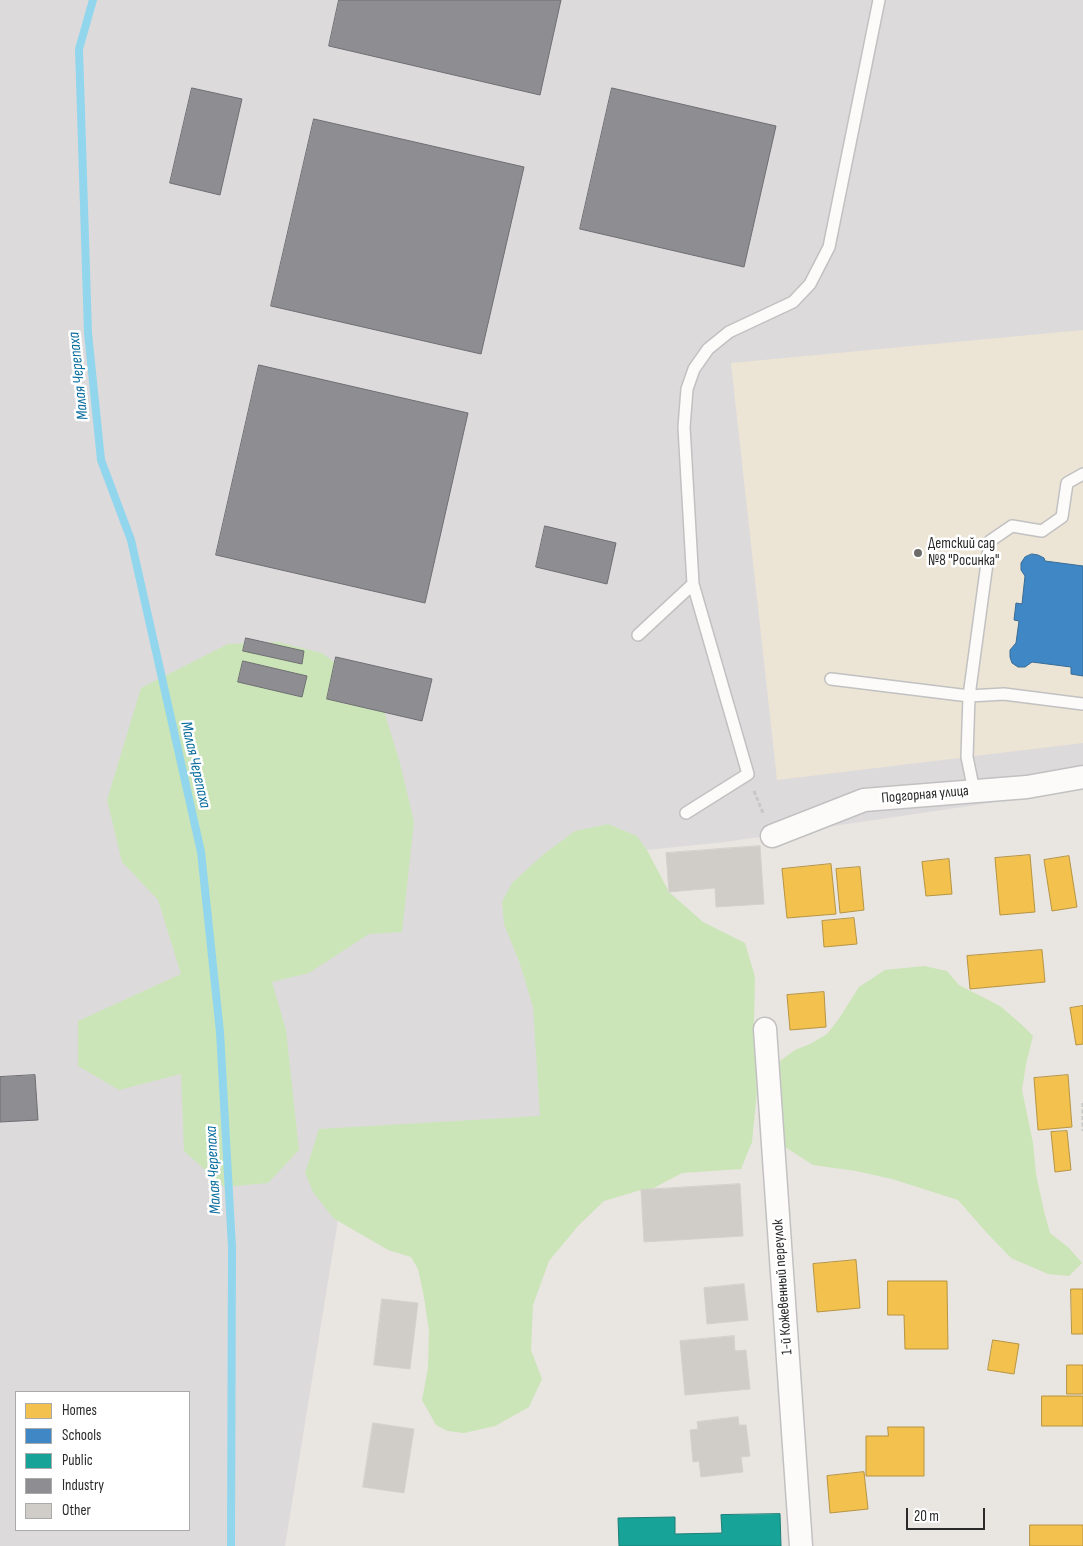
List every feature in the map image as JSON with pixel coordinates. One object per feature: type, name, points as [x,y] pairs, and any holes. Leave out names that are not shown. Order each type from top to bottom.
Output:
[{"type":"street","name":"Подгорная улица","points":[[772,836],[864,800],[1027,787],[1083,777]]},
{"type":"street","name":"1-й Кожевенный переулок","points":[[765,1028],[801,1546]]},
{"type":"lane","points":[[686,812],[748,774],[693,584],[684,427],[687,389],[694,369],[708,349],[729,332],[793,302],[810,284],[829,247],[879,0]]},
{"type":"lane","points":[[974,791],[967,757],[969,696],[990,541],[1012,526],[1042,530],[1062,517],[1067,483],[1083,474]]},
{"type":"lane","points":[[638,635],[693,584]]},
{"type":"lane","points":[[831,679],[969,696],[1004,694],[1083,704]]},
{"type":"path","points":[[748,774],[772,836]]},
{"type":"path","points":[[1083,1103],[1083,1131]]},
{"type":"shaded area","points":[[0,0],[1083,0],[1083,784],[1030,797],[725,842],[598,855],[561,1121],[344,1183],[285,1546],[0,1546]]},
{"type":"shaded area","name":"Детский сад №8 \"Росинка\"","points":[[1083,330],[1083,743],[777,780],[731,363]]},
{"type":"green space","points":[[278,642],[322,653],[361,683],[384,711],[400,763],[414,822],[402,932],[369,934],[309,973],[272,982],[286,1030],[299,1150],[268,1183],[224,1187],[184,1151],[181,1074],[119,1090],[78,1066],[78,1021],[181,974],[158,900],[122,862],[107,800],[141,688],[228,644]]},
{"type":"green space","points":[[608,824],[637,836],[648,852],[669,892],[703,922],[745,943],[755,977],[754,1022],[757,1091],[752,1142],[741,1169],[682,1173],[650,1190],[641,1190],[604,1201],[578,1226],[549,1261],[533,1305],[531,1350],[542,1379],[529,1407],[495,1426],[464,1433],[448,1431],[436,1425],[422,1400],[428,1368],[429,1331],[418,1269],[411,1257],[388,1250],[333,1218],[313,1192],[305,1173],[319,1129],[540,1116],[533,1007],[520,964],[504,924],[502,902],[512,883],[544,854],[575,831]]},
{"type":"green space","points":[[924,966],[947,971],[959,985],[1000,1006],[1033,1036],[1022,1090],[1033,1143],[1036,1174],[1050,1233],[1069,1248],[1082,1263],[1069,1276],[1048,1274],[1011,1258],[958,1200],[892,1179],[856,1171],[813,1165],[782,1145],[781,1098],[775,1082],[777,1063],[795,1050],[827,1034],[859,987],[885,970]]},
{"type":"building: Homes","points":[[1030,855],[1035,912],[1000,915],[995,858]]},
{"type":"building: Homes","points":[[1069,856],[1077,907],[1052,911],[1044,860]]},
{"type":"building: Homes","points":[[949,859],[952,894],[926,896],[922,862]]},
{"type":"building: Homes","points":[[831,864],[836,914],[787,918],[782,869]]},
{"type":"building: Homes","points":[[860,867],[864,910],[840,913],[836,869]]},
{"type":"building: Homes","points":[[854,918],[857,944],[824,947],[822,921]]},
{"type":"building: Homes","points":[[1042,950],[1045,982],[970,989],[967,956]]},
{"type":"building: Homes","points":[[824,992],[826,1027],[790,1030],[787,995]]},
{"type":"building: Homes","points":[[1083,1006],[1083,1044],[1076,1045],[1070,1008]]},
{"type":"building: Homes","points":[[1068,1075],[1072,1127],[1038,1130],[1034,1078]]},
{"type":"building: Homes","points":[[1067,1131],[1071,1170],[1055,1172],[1051,1132]]},
{"type":"building: Homes","points":[[856,1260],[860,1308],[817,1312],[813,1264]]},
{"type":"building: Homes","points":[[888,1281],[947,1281],[948,1349],[905,1349],[904,1315],[888,1315]]},
{"type":"building: Homes","points":[[1071,1289],[1083,1289],[1083,1334],[1072,1334]]},
{"type":"building: Homes","points":[[993,1340],[1019,1344],[1014,1374],[988,1370]]},
{"type":"building: Homes","points":[[1067,1365],[1083,1365],[1083,1394],[1067,1394]]},
{"type":"building: Homes","points":[[1042,1396],[1083,1396],[1083,1426],[1042,1426]]},
{"type":"building: Homes","points":[[888,1427],[924,1427],[924,1476],[866,1476],[866,1436],[888,1436]]},
{"type":"building: Homes","points":[[864,1472],[868,1509],[830,1513],[827,1476]]},
{"type":"building: Homes","points":[[1030,1525],[1083,1525],[1083,1546],[1030,1546]]},
{"type":"building: Schools","points":[[1032,554],[1044,558],[1045,561],[1083,566],[1083,676],[1071,674],[1071,667],[1032,662],[1025,667],[1018,667],[1012,663],[1010,650],[1016,643],[1019,621],[1014,620],[1016,603],[1022,604],[1025,576],[1021,570],[1021,563],[1025,557]]},
{"type":"building: Public","points":[[780,1514],[781,1546],[619,1546],[618,1518],[675,1517],[675,1534],[722,1533],[721,1515]]},
{"type":"building: Industry","points":[[339,0],[561,0],[540,95],[329,46]]},
{"type":"building: Industry","points":[[192,88],[242,99],[220,195],[170,183]]},
{"type":"building: Industry","points":[[612,88],[776,126],[744,267],[580,229]]},
{"type":"building: Industry","points":[[314,119],[524,167],[481,354],[271,306]]},
{"type":"building: Industry","points":[[259,365],[468,413],[425,603],[216,555]]},
{"type":"building: Industry","points":[[545,526],[616,543],[607,584],[536,567]]},
{"type":"building: Industry","points":[[246,638],[304,651],[302,664],[243,651]]},
{"type":"building: Industry","points":[[336,657],[432,679],[422,721],[327,699]]},
{"type":"building: Industry","points":[[243,661],[307,676],[302,697],[238,682]]},
{"type":"building: Industry","points":[[35,1075],[38,1120],[0,1122],[0,1077]]},
{"type":"building: Other","points":[[760,846],[764,904],[716,907],[715,888],[669,892],[666,853]]},
{"type":"building: Other","points":[[740,1184],[743,1236],[644,1242],[641,1190]]},
{"type":"building: Other","points":[[744,1284],[748,1320],[707,1324],[704,1288]]},
{"type":"building: Other","points":[[382,1299],[418,1303],[410,1369],[374,1365]]},
{"type":"building: Other","points":[[734,1336],[735,1351],[746,1350],[750,1389],[685,1395],[680,1341]]},
{"type":"building: Other","points":[[738,1417],[739,1425],[746,1425],[750,1456],[741,1457],[743,1472],[701,1477],[699,1461],[693,1462],[690,1430],[698,1429],[697,1422]]},
{"type":"building: Other","points":[[373,1423],[414,1429],[404,1493],[363,1487]]},
{"type":"waterway","name":"Малая Черепаха","points":[[93,0],[79,49],[88,333],[101,460],[131,540],[201,852],[220,1032],[232,1247],[231,1546]]},
{"type":"place","name":"Детский сад №8 \"Росинка\"","points":[[918,553]]}]
